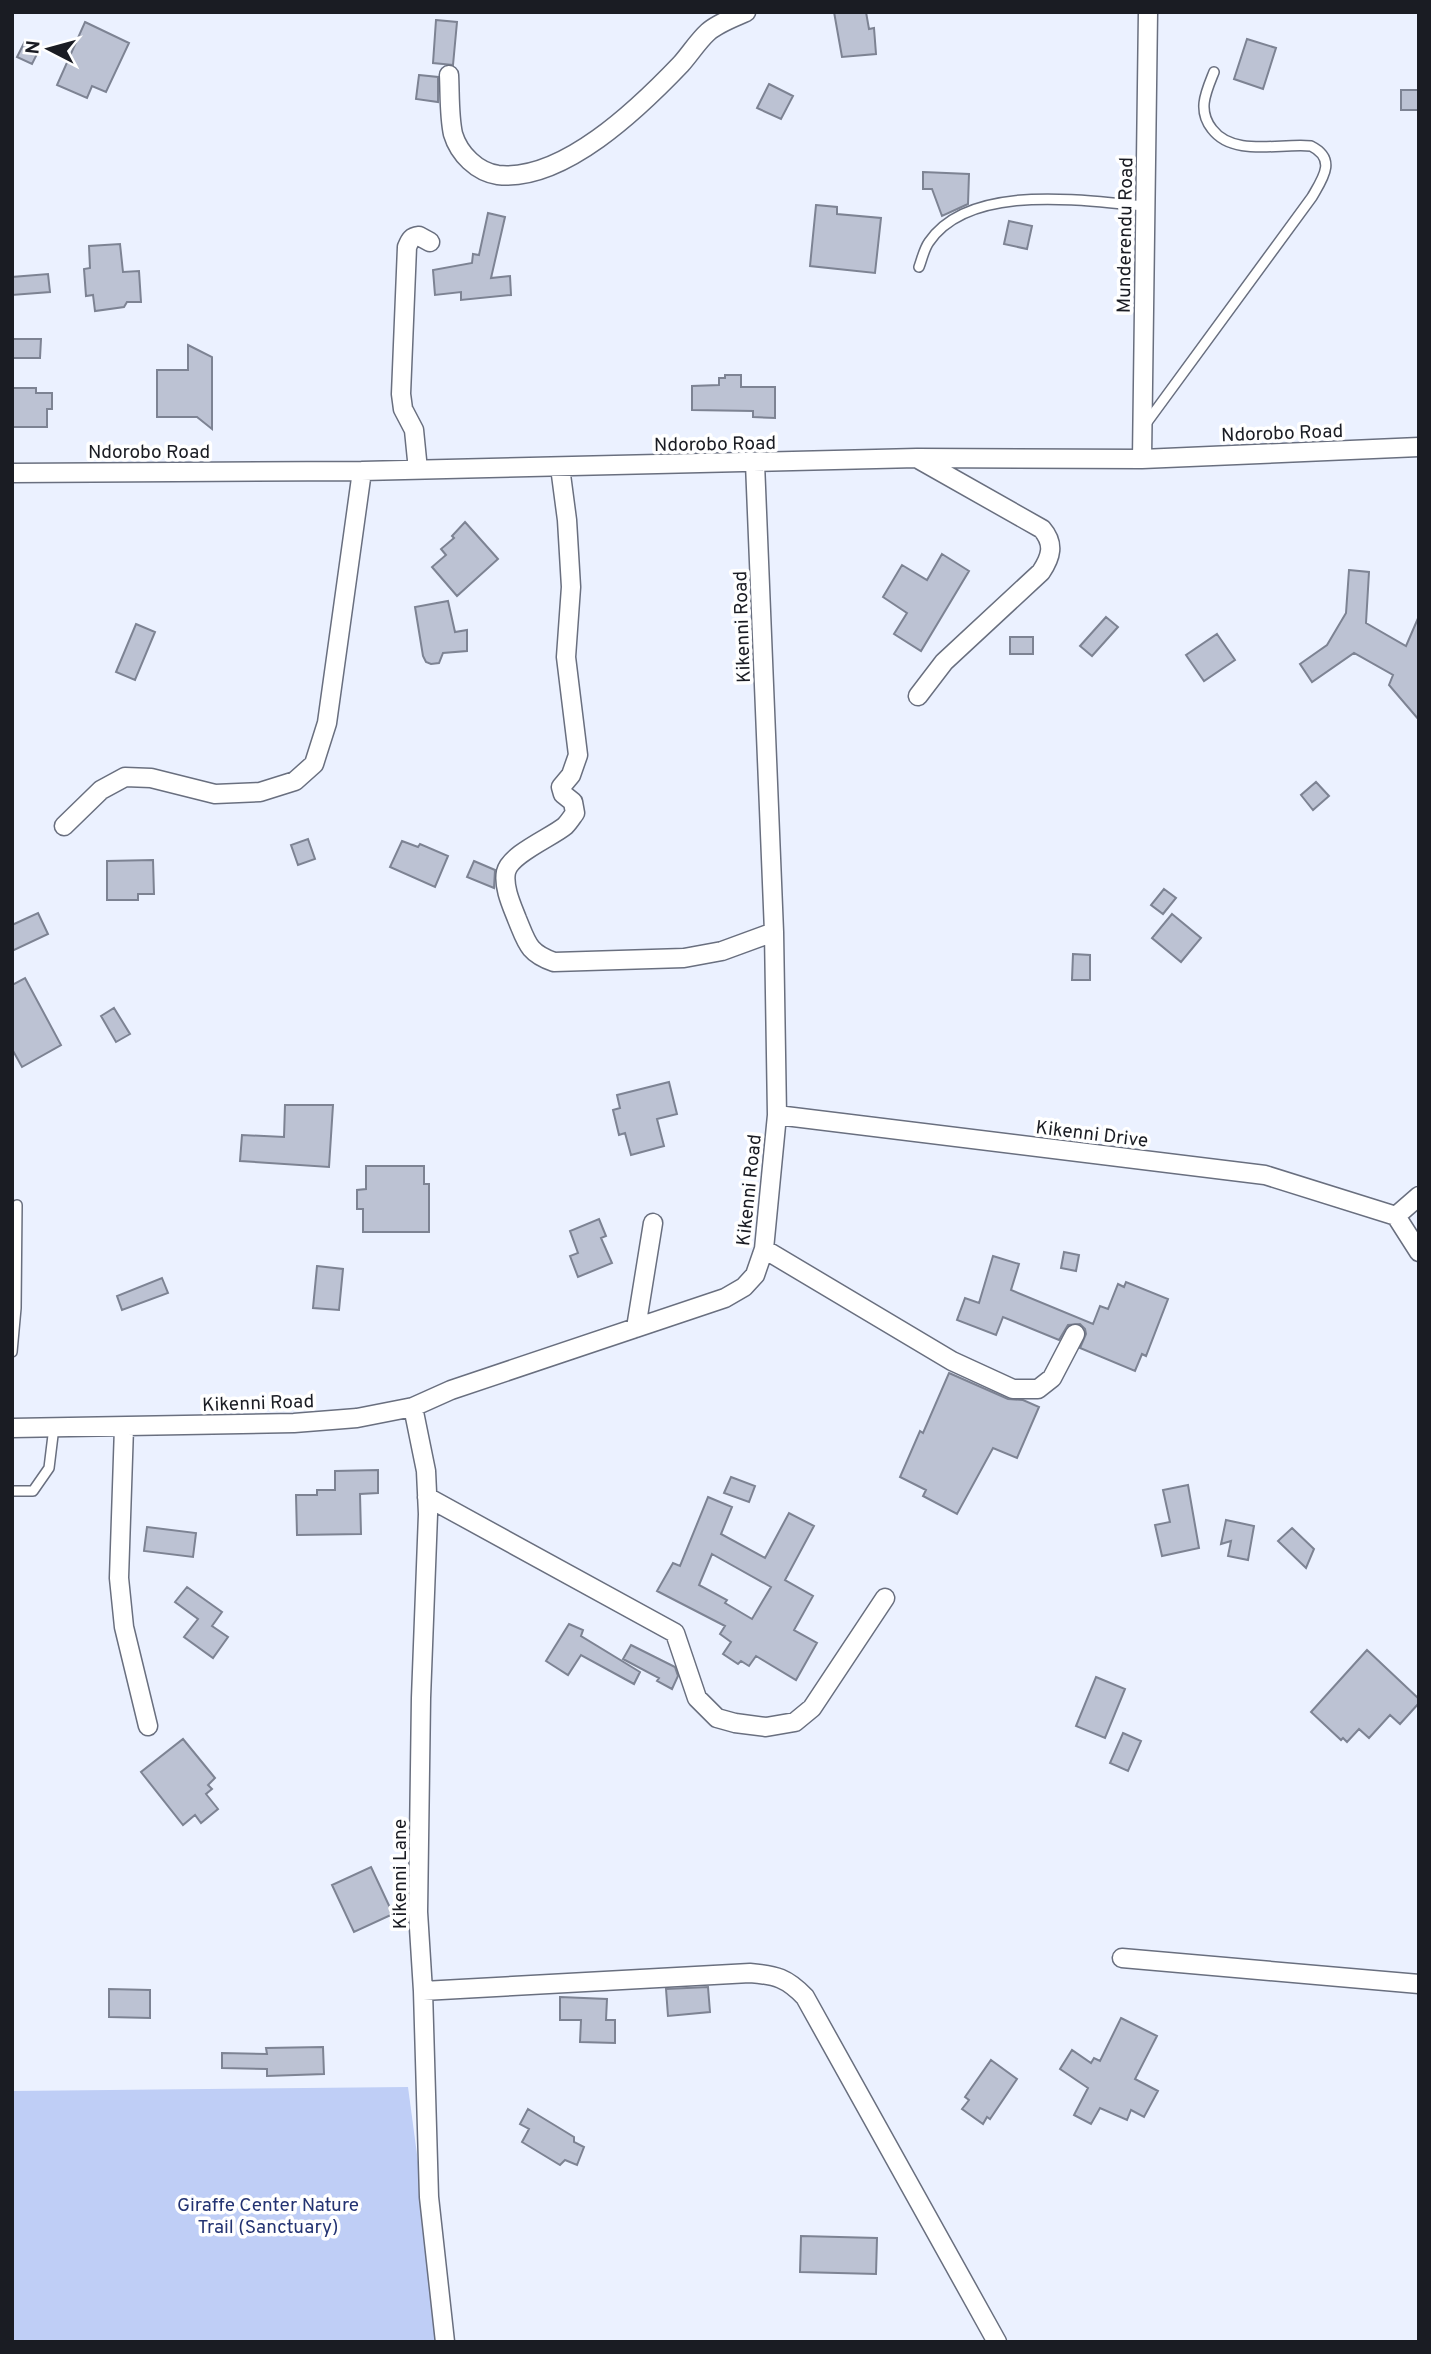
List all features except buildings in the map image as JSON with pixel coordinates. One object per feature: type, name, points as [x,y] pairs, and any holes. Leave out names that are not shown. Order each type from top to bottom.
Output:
[{"type":"street","points":[[449,75],[453,134],[461,151],[475,166],[489,173],[527,173],[572,157],[646,100],[710,30],[746,12]]},
{"type":"street","name":"Munderendu Road","points":[[1142,459],[1148,12]]},
{"type":"street","points":[[418,470],[414,430],[403,409],[401,394],[406,260],[410,239],[419,236],[430,242]]},
{"type":"street","name":"Ndorobo Road","points":[[12,473],[362,471],[917,458],[1142,459],[1419,447]]},
{"type":"street","points":[[917,458],[1042,529],[1049,537],[1051,546],[1050,556],[1041,572],[944,662],[918,696]]},
{"type":"street","name":"Kikenni Road","points":[[12,1428],[294,1423],[358,1418],[413,1406],[451,1390],[725,1298],[744,1287],[755,1275],[764,1249],[777,1115],[774,932],[755,463]]},
{"type":"street","points":[[560,467],[567,520],[570,587],[566,657],[578,755],[571,775],[561,787],[563,794],[573,802],[575,813],[566,825],[533,845],[508,867],[505,874],[512,905],[527,944],[538,956],[554,961],[684,958],[722,951],[774,932]]},
{"type":"street","points":[[64,826],[102,790],[125,777],[151,778],[215,794],[260,792],[295,781],[314,764],[327,723],[362,471]]},
{"type":"street","name":"Kikenni Drive","points":[[777,1115],[1265,1175],[1396,1216]]},
{"type":"street","points":[[1419,1196],[1396,1216],[1419,1252]]},
{"type":"street","points":[[636,1328],[653,1223]]},
{"type":"street","points":[[764,1249],[953,1362],[1013,1390],[1038,1389],[1052,1378],[1075,1334]]},
{"type":"street","name":"Kikenni Lane","points":[[413,1406],[426,1471],[427,1497],[418,1912],[429,2197],[445,2342]]},
{"type":"street","points":[[124,1427],[119,1578],[124,1627],[148,1726]]},
{"type":"street","points":[[427,1497],[675,1633],[697,1698],[717,1718],[735,1723],[766,1727],[795,1723],[812,1708],[885,1598]]},
{"type":"street","points":[[1122,1958],[1419,1984]]},
{"type":"street","points":[[423,1991],[750,1973],[771,1975],[790,1982],[805,1997],[997,2342]]},
{"type":"lane","points":[[1142,429],[1324,177],[1326,159],[1311,146],[1240,145],[1219,138],[1203,113],[1203,102],[1214,72]]},
{"type":"lane","points":[[919,267],[928,243],[944,225],[984,206],[1020,199],[1145,206]]},
{"type":"lane","points":[[12,1352],[16,1308],[17,1205]]},
{"type":"lane","points":[[12,1491],[33,1491],[49,1468],[54,1427]]},
{"type":"green space","name":"Giraffe Center Nature Trail (Sanctuary)","points":[[408,2087],[442,2342],[12,2342],[12,2091]]}]
